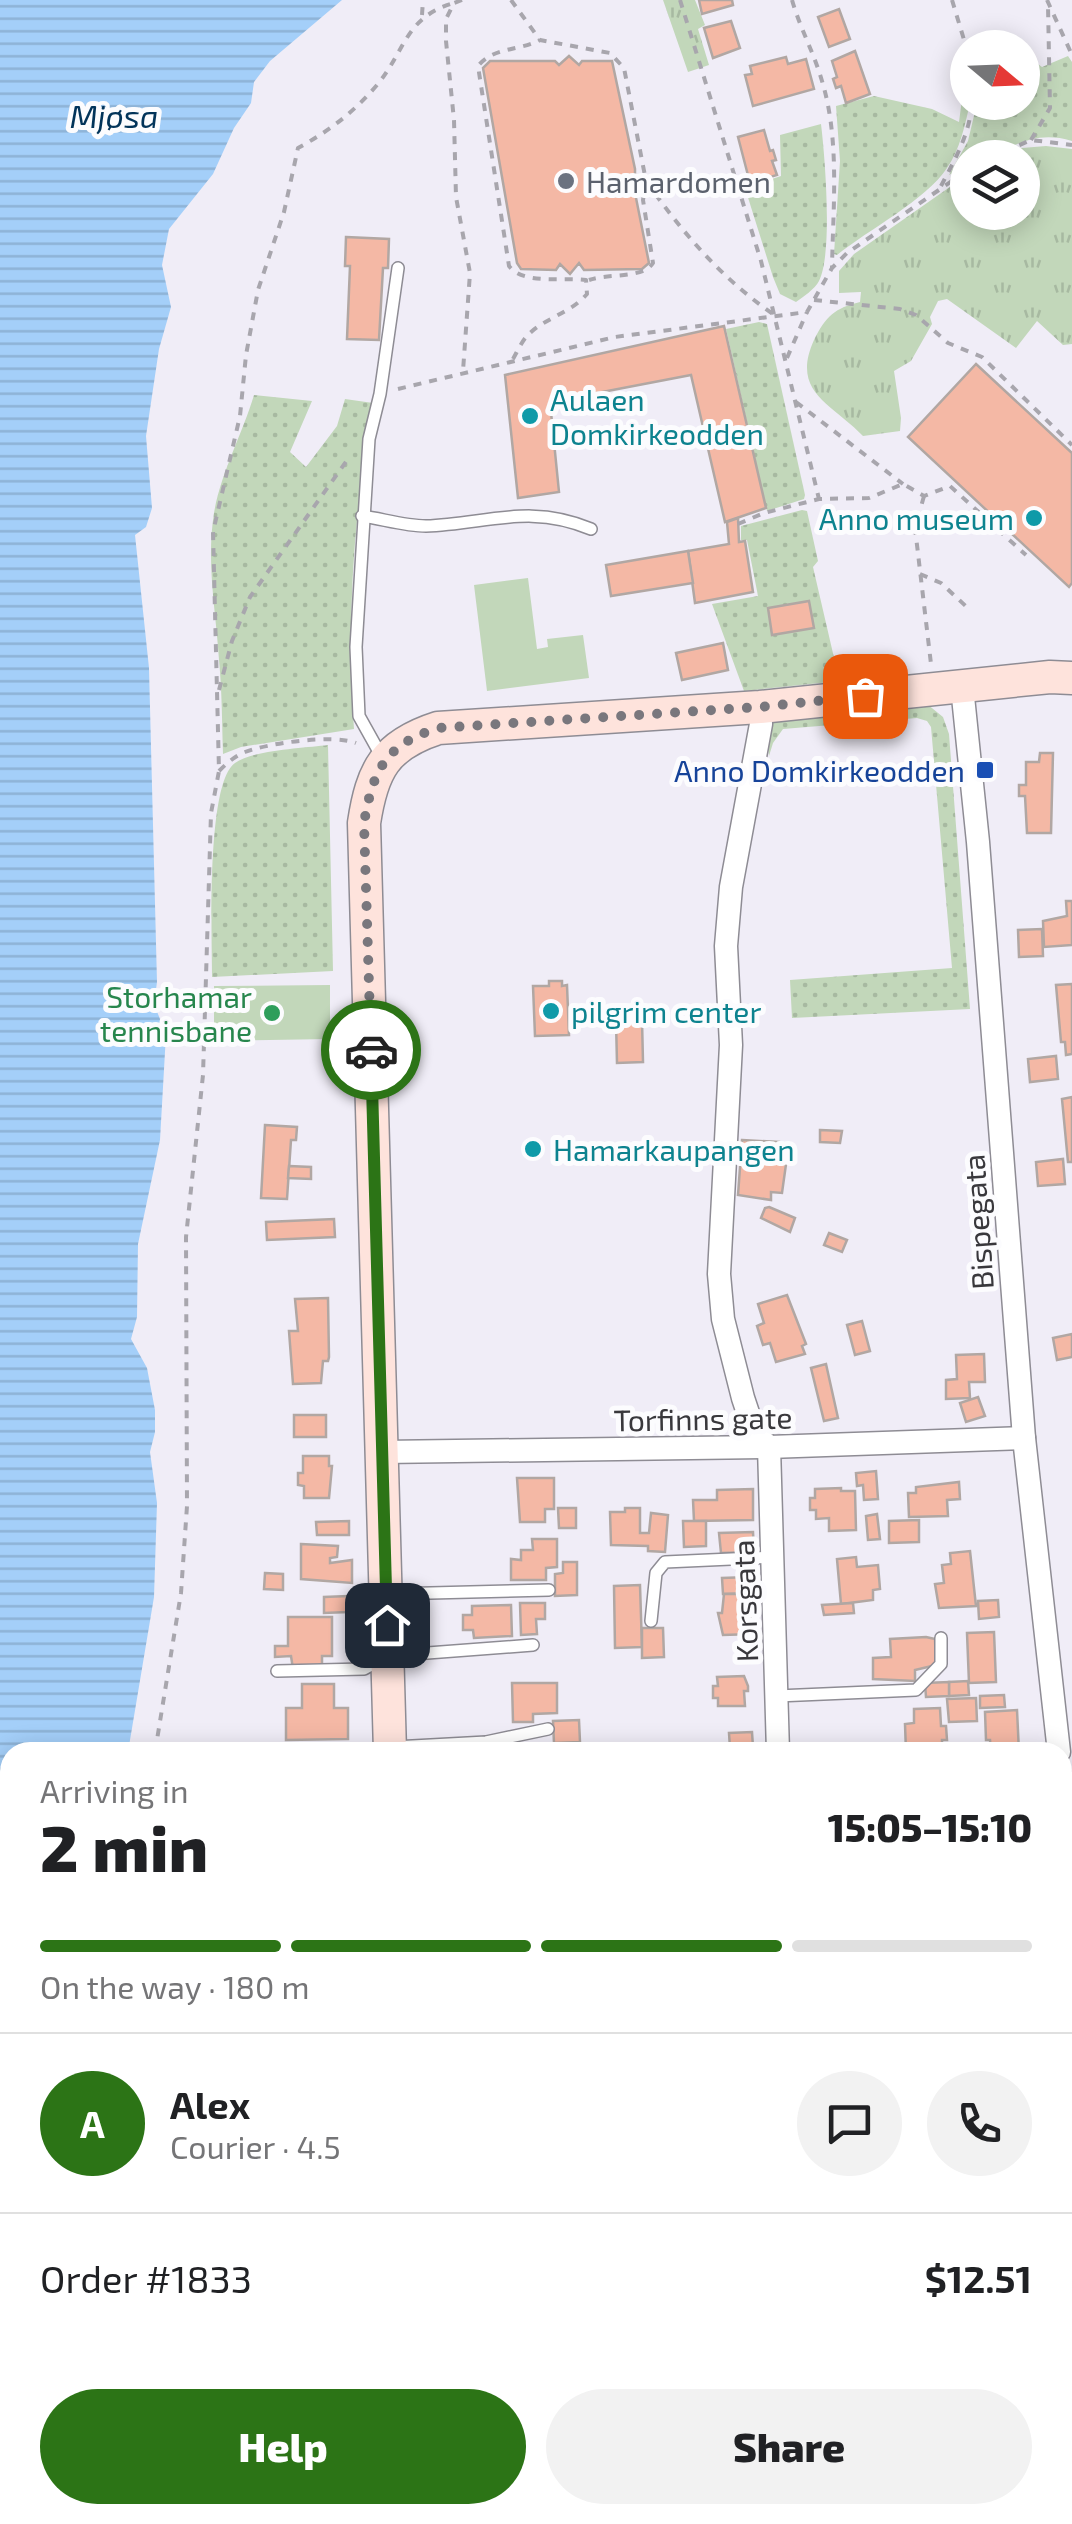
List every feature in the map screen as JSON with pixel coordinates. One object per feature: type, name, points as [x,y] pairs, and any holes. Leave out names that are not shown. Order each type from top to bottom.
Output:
[{"type":"main road","points":[[390,1742],[364,823],[368,796],[384,759],[418,734],[438,728],[760,707],[1072,678]]},
{"type":"street","name":"Bispegata","points":[[948,688],[978,842],[1024,1438],[1060,1667],[1059,1742]]},
{"type":"street","points":[[760,707],[761,724],[731,887],[726,946],[730,1045],[719,1274],[723,1320],[743,1398],[755,1434],[769,1447]]},
{"type":"street","name":"Torfinns gate","points":[[382,1452],[769,1447],[1024,1438]]},
{"type":"street","name":"Korsgata","points":[[769,1447],[778,1742]]},
{"type":"lane","points":[[384,759],[359,716],[356,647],[362,516],[398,268]]},
{"type":"lane","points":[[362,516],[423,526],[522,514],[576,522],[591,529]]},
{"type":"lane","points":[[651,1622],[656,1573],[666,1562],[772,1558]]},
{"type":"lane","points":[[386,1594],[549,1590]]},
{"type":"lane","points":[[777,1696],[916,1690],[941,1664],[941,1638]]},
{"type":"lane","points":[[277,1671],[364,1669],[388,1656],[533,1645]]},
{"type":"lane","points":[[486,1742],[548,1729]]},
{"type":"path","points":[[422,16],[423,0]]},
{"type":"path","points":[[157,1742],[181,1592],[186,1506],[186,1238],[203,1075],[211,813],[219,770],[213,532],[240,416],[258,290],[284,212],[298,148],[347,117],[377,84],[422,16],[462,0]]},
{"type":"path","points":[[511,0],[540,40]]},
{"type":"path","points":[[680,0],[761,261],[819,499]]},
{"type":"path","points":[[792,0],[828,108],[834,174],[832,268]]},
{"type":"path","points":[[952,0],[961,30]]},
{"type":"path","points":[[454,3],[446,19],[446,42],[456,197],[470,274],[463,371]]},
{"type":"path","points":[[1047,3],[1072,55]]},
{"type":"path","points":[[1031,140],[1050,108],[1047,3]]},
{"type":"path","points":[[540,40],[610,53],[624,68],[646,181],[643,200],[654,263],[648,271],[607,273],[586,280],[568,276],[528,279],[515,274],[509,266],[478,66],[484,58],[540,40]]},
{"type":"path","points":[[940,187],[971,120]]},
{"type":"path","points":[[1040,141],[1072,145]]},
{"type":"path","points":[[646,181],[683,233],[730,280],[774,314]]},
{"type":"path","points":[[786,361],[832,268],[847,253],[950,181]]},
{"type":"path","points":[[513,359],[526,337],[578,304],[587,294],[586,280]]},
{"type":"path","points":[[814,300],[900,309],[916,315],[948,343],[982,357],[1072,445]]},
{"type":"path","points":[[380,394],[614,336],[808,312]]},
{"type":"path","points":[[796,402],[924,496]]},
{"type":"path","points":[[217,694],[250,597],[373,425]]},
{"type":"path","points":[[738,524],[819,499],[858,500],[903,484]]},
{"type":"path","points":[[924,496],[950,486],[1026,555]]},
{"type":"path","points":[[924,496],[915,528],[920,574],[948,688]]},
{"type":"path","points":[[920,574],[941,583],[970,610]]},
{"type":"path","points":[[219,770],[235,757],[257,748],[324,740],[352,740],[384,759]]},
{"type":"green space","points":[[663,0],[695,0],[705,25],[698,29],[709,65],[688,72]]},
{"type":"green space","points":[[1068,56],[1072,62],[1072,141],[968,140],[973,120],[1040,120],[1040,66]]},
{"type":"green space","points":[[874,96],[932,109],[959,122],[966,120],[960,140],[950,140],[950,162],[938,180],[911,203],[834,254],[840,161],[836,106]]},
{"type":"green space","points":[[821,124],[826,249],[817,284],[796,302],[780,294],[745,188],[781,176],[780,135]]},
{"type":"green space","points":[[1040,146],[1072,149],[1072,344],[1063,345],[1037,321],[1016,348],[947,299],[938,301],[930,317],[932,324],[911,361],[894,371],[900,431],[863,436],[818,396],[807,373],[814,340],[823,325],[838,310],[860,302],[861,292],[839,293],[839,271],[854,254],[950,187],[950,230],[1040,230]]},
{"type":"green space","points":[[767,324],[805,495],[804,499],[767,511],[726,329]]},
{"type":"green space","points":[[254,395],[312,401],[290,452],[306,467],[337,426],[345,399],[373,403],[353,565],[354,729],[241,747],[223,754],[212,532],[222,483]]},
{"type":"green space","points":[[807,511],[818,561],[813,567],[835,662],[830,682],[744,691],[712,604],[758,596],[747,540],[741,540],[741,526]]},
{"type":"green space","points":[[528,578],[537,649],[548,647],[547,639],[583,635],[589,678],[487,691],[474,585]]},
{"type":"green space","points":[[927,704],[943,717],[949,734],[970,1009],[792,1018],[790,980],[952,968],[931,727],[917,718],[783,729],[769,756],[765,718]]},
{"type":"green space","points":[[328,745],[333,971],[212,977],[215,829],[226,776],[235,763],[254,755]]},
{"type":"green space","name":"Storhamar tennisbane","points":[[330,985],[330,1039],[214,1041],[214,986]]},
{"type":"water","name":"Mjøsa","points":[[0,0],[342,0],[270,61],[254,82],[251,103],[234,128],[213,174],[169,229],[162,265],[171,307],[159,349],[146,436],[152,508],[146,527],[135,535],[149,668],[157,982],[154,1004],[166,1034],[160,1140],[138,1244],[137,1317],[131,1339],[147,1368],[155,1410],[150,1452],[157,1503],[154,1597],[130,1742],[0,1742]]},
{"type":"building","points":[[699,0],[732,0],[733,5],[702,14]]},
{"type":"building","points":[[839,9],[850,39],[829,47],[818,17]]},
{"type":"building","points":[[731,21],[740,48],[713,58],[704,28]]},
{"type":"building","points":[[855,51],[870,94],[846,103],[841,86],[836,88],[833,79],[837,77],[832,61]]},
{"type":"building","points":[[569,56],[579,65],[582,61],[612,61],[635,169],[635,193],[649,263],[642,269],[584,270],[579,263],[570,274],[560,264],[556,270],[521,269],[517,263],[483,68],[490,61],[555,61],[559,65]]},
{"type":"building","points":[[786,57],[788,64],[806,59],[814,89],[753,106],[745,75],[752,74],[750,66]]},
{"type":"building","points":[[764,130],[776,160],[772,161],[777,175],[750,183],[738,137]]},
{"type":"building","points":[[346,237],[389,239],[388,268],[383,268],[379,340],[347,339],[350,266],[345,266]]},
{"type":"building","points":[[724,326],[766,508],[725,522],[691,375],[550,402],[559,492],[518,498],[505,375]]},
{"type":"building","name":"Anno museum","points":[[976,364],[1072,453],[1069,587],[908,437]]},
{"type":"building","points":[[738,518],[739,542],[745,541],[753,592],[695,603],[688,551],[729,544],[727,522]]},
{"type":"building","points":[[688,551],[693,583],[611,596],[606,565]]},
{"type":"building","points":[[809,601],[814,628],[772,635],[768,608]]},
{"type":"building","points":[[723,643],[728,670],[682,680],[676,653]]},
{"type":"building","points":[[1040,753],[1053,753],[1051,833],[1027,833],[1025,796],[1019,796],[1019,785],[1026,785],[1026,762],[1039,762]]},
{"type":"building","points":[[1066,901],[1072,901],[1072,945],[1044,947],[1043,921],[1067,916]]},
{"type":"building","points":[[1042,929],[1043,956],[1019,957],[1018,930]]},
{"type":"building","name":"pilgrim center","points":[[549,981],[567,985],[569,1035],[535,1036],[533,986],[549,986]]},
{"type":"building","points":[[1072,984],[1072,1054],[1066,1055],[1065,1042],[1061,1042],[1056,985]]},
{"type":"building","points":[[642,1020],[643,1062],[617,1063],[616,1021]]},
{"type":"building","points":[[1056,1056],[1058,1079],[1030,1082],[1028,1059]]},
{"type":"building","points":[[1072,1097],[1072,1162],[1068,1162],[1062,1099]]},
{"type":"building","points":[[265,1125],[297,1127],[296,1140],[291,1140],[287,1199],[261,1198]]},
{"type":"building","points":[[820,1130],[842,1131],[840,1143],[820,1142]]},
{"type":"building","points":[[742,1140],[779,1142],[779,1150],[788,1150],[782,1193],[771,1192],[771,1200],[738,1195]]},
{"type":"building","points":[[1063,1159],[1065,1184],[1038,1186],[1036,1162]]},
{"type":"building","points":[[289,1166],[311,1167],[311,1179],[288,1178]]},
{"type":"building","points":[[769,1207],[795,1218],[790,1232],[761,1218]]},
{"type":"building","points":[[334,1219],[335,1237],[267,1240],[266,1222]]},
{"type":"building","points":[[829,1233],[847,1240],[842,1252],[824,1245]]},
{"type":"building","points":[[787,1295],[806,1344],[802,1346],[805,1354],[776,1362],[770,1343],[763,1345],[757,1326],[764,1323],[758,1304]]},
{"type":"building","points":[[328,1298],[329,1357],[323,1361],[321,1383],[293,1384],[289,1331],[298,1331],[295,1299]]},
{"type":"building","points":[[862,1321],[870,1351],[855,1355],[847,1325]]},
{"type":"building","points":[[1072,1334],[1072,1357],[1057,1360],[1053,1338]]},
{"type":"building","points":[[984,1354],[985,1382],[969,1382],[970,1398],[946,1399],[946,1380],[957,1379],[956,1355]]},
{"type":"building","points":[[826,1364],[838,1418],[824,1421],[811,1368]]},
{"type":"building","points":[[978,1397],[985,1416],[966,1422],[960,1403]]},
{"type":"building","points":[[294,1415],[326,1415],[326,1437],[294,1437]]},
{"type":"building","points":[[303,1456],[329,1456],[329,1498],[304,1498],[304,1486],[298,1485]]},
{"type":"building","points":[[876,1471],[878,1499],[864,1500],[863,1485],[857,1486],[856,1473]]},
{"type":"building","points":[[517,1478],[554,1478],[554,1509],[545,1509],[545,1522],[520,1522]]},
{"type":"building","points":[[959,1482],[960,1499],[947,1500],[948,1516],[909,1517],[908,1493],[916,1493],[916,1487]]},
{"type":"building","points":[[753,1489],[753,1520],[694,1521],[693,1500],[717,1500],[717,1490]]},
{"type":"building","points":[[815,1489],[855,1491],[856,1530],[829,1531],[829,1518],[816,1519],[816,1510],[810,1510],[810,1498],[815,1498]]},
{"type":"building","points":[[558,1508],[576,1508],[576,1528],[559,1528]]},
{"type":"building","points":[[625,1508],[640,1508],[640,1533],[649,1533],[651,1513],[668,1515],[665,1552],[648,1551],[648,1546],[611,1545],[610,1512],[625,1512]]},
{"type":"building","points":[[877,1514],[880,1539],[868,1540],[866,1516]]},
{"type":"building","points":[[919,1520],[919,1542],[889,1543],[889,1521]]},
{"type":"building","points":[[349,1521],[349,1535],[317,1535],[316,1522]]},
{"type":"building","points":[[683,1521],[706,1521],[706,1546],[684,1547]]},
{"type":"building","points":[[753,1532],[754,1552],[721,1553],[719,1533]]},
{"type":"building","points":[[532,1539],[557,1539],[557,1567],[546,1568],[546,1580],[511,1580],[511,1559],[521,1560],[521,1550],[533,1550]]},
{"type":"building","points":[[301,1544],[338,1546],[337,1557],[330,1558],[330,1563],[352,1560],[352,1583],[301,1579]]},
{"type":"building","points":[[970,1551],[976,1606],[939,1608],[935,1584],[944,1583],[942,1565],[951,1564],[950,1553]]},
{"type":"building","points":[[856,1557],[857,1567],[878,1565],[880,1589],[873,1590],[873,1600],[841,1604],[837,1559]]},
{"type":"building","points":[[563,1562],[577,1562],[577,1595],[555,1596],[555,1574],[563,1573]]},
{"type":"building","points":[[265,1573],[283,1574],[283,1590],[264,1589]]},
{"type":"building","points":[[750,1577],[751,1593],[723,1594],[722,1578]]},
{"type":"building","points":[[640,1585],[642,1647],[615,1648],[614,1586]]},
{"type":"building","points":[[724,1594],[751,1594],[753,1634],[723,1635],[718,1613],[722,1613]]},
{"type":"building","points":[[348,1596],[348,1612],[324,1613],[324,1597]]},
{"type":"building","points":[[998,1600],[999,1617],[979,1619],[978,1601]]},
{"type":"building","points":[[520,1603],[545,1603],[545,1619],[536,1619],[537,1634],[521,1635]]},
{"type":"building","points":[[853,1603],[854,1613],[824,1615],[822,1605]]},
{"type":"building","points":[[511,1605],[512,1636],[474,1638],[473,1630],[463,1630],[463,1615],[472,1615],[472,1606]]},
{"type":"building","points":[[288,1617],[332,1617],[332,1656],[322,1656],[322,1666],[293,1669],[291,1656],[275,1657],[275,1646],[288,1646]]},
{"type":"building","points":[[642,1628],[663,1628],[664,1657],[642,1658]]},
{"type":"building","points":[[994,1632],[996,1682],[969,1683],[967,1633]]},
{"type":"building","points":[[890,1639],[935,1639],[936,1665],[915,1670],[915,1681],[873,1679],[873,1658],[891,1657]]},
{"type":"building","points":[[744,1676],[748,1686],[748,1691],[744,1691],[745,1706],[718,1706],[718,1698],[713,1698],[717,1677]]},
{"type":"building","points":[[968,1681],[969,1695],[949,1696],[949,1682]]},
{"type":"building","points":[[949,1682],[949,1696],[926,1697],[925,1683]]},
{"type":"building","points":[[512,1683],[557,1683],[557,1713],[533,1714],[533,1722],[513,1722]]},
{"type":"building","points":[[302,1684],[334,1684],[334,1708],[348,1708],[348,1739],[286,1740],[286,1708],[302,1708]]},
{"type":"building","points":[[1004,1695],[1005,1707],[980,1708],[980,1696]]},
{"type":"building","points":[[976,1698],[977,1721],[949,1722],[947,1699]]},
{"type":"building","points":[[940,1708],[947,1740],[906,1742],[905,1724],[914,1723],[914,1709]]},
{"type":"building","points":[[1017,1710],[1019,1742],[986,1740],[985,1712]]},
{"type":"building","points":[[579,1720],[580,1742],[554,1742],[553,1721]]},
{"type":"building","points":[[752,1732],[753,1742],[730,1742],[729,1733]]},
{"type":"way so far","points":[[371,1050],[364,823],[377,772],[395,749],[418,734],[438,728],[760,707],[865,696]]},
{"type":"place","name":"Hamardomen","points":[[566,181]]},
{"type":"place","name":"Aulaen Domkirkeodden","points":[[530,416]]},
{"type":"place","name":"Anno museum","points":[[1034,518]]},
{"type":"place","name":"Anno Domkirkeodden","points":[[985,770]]},
{"type":"place","name":"pilgrim center","points":[[551,1011]]},
{"type":"place","name":"Storhamar tennisbane","points":[[272,1013]]},
{"type":"place","name":"Hamarkaupangen","points":[[533,1149]]},
{"type":"route","points":[[371,1050],[387,1625]]}]
